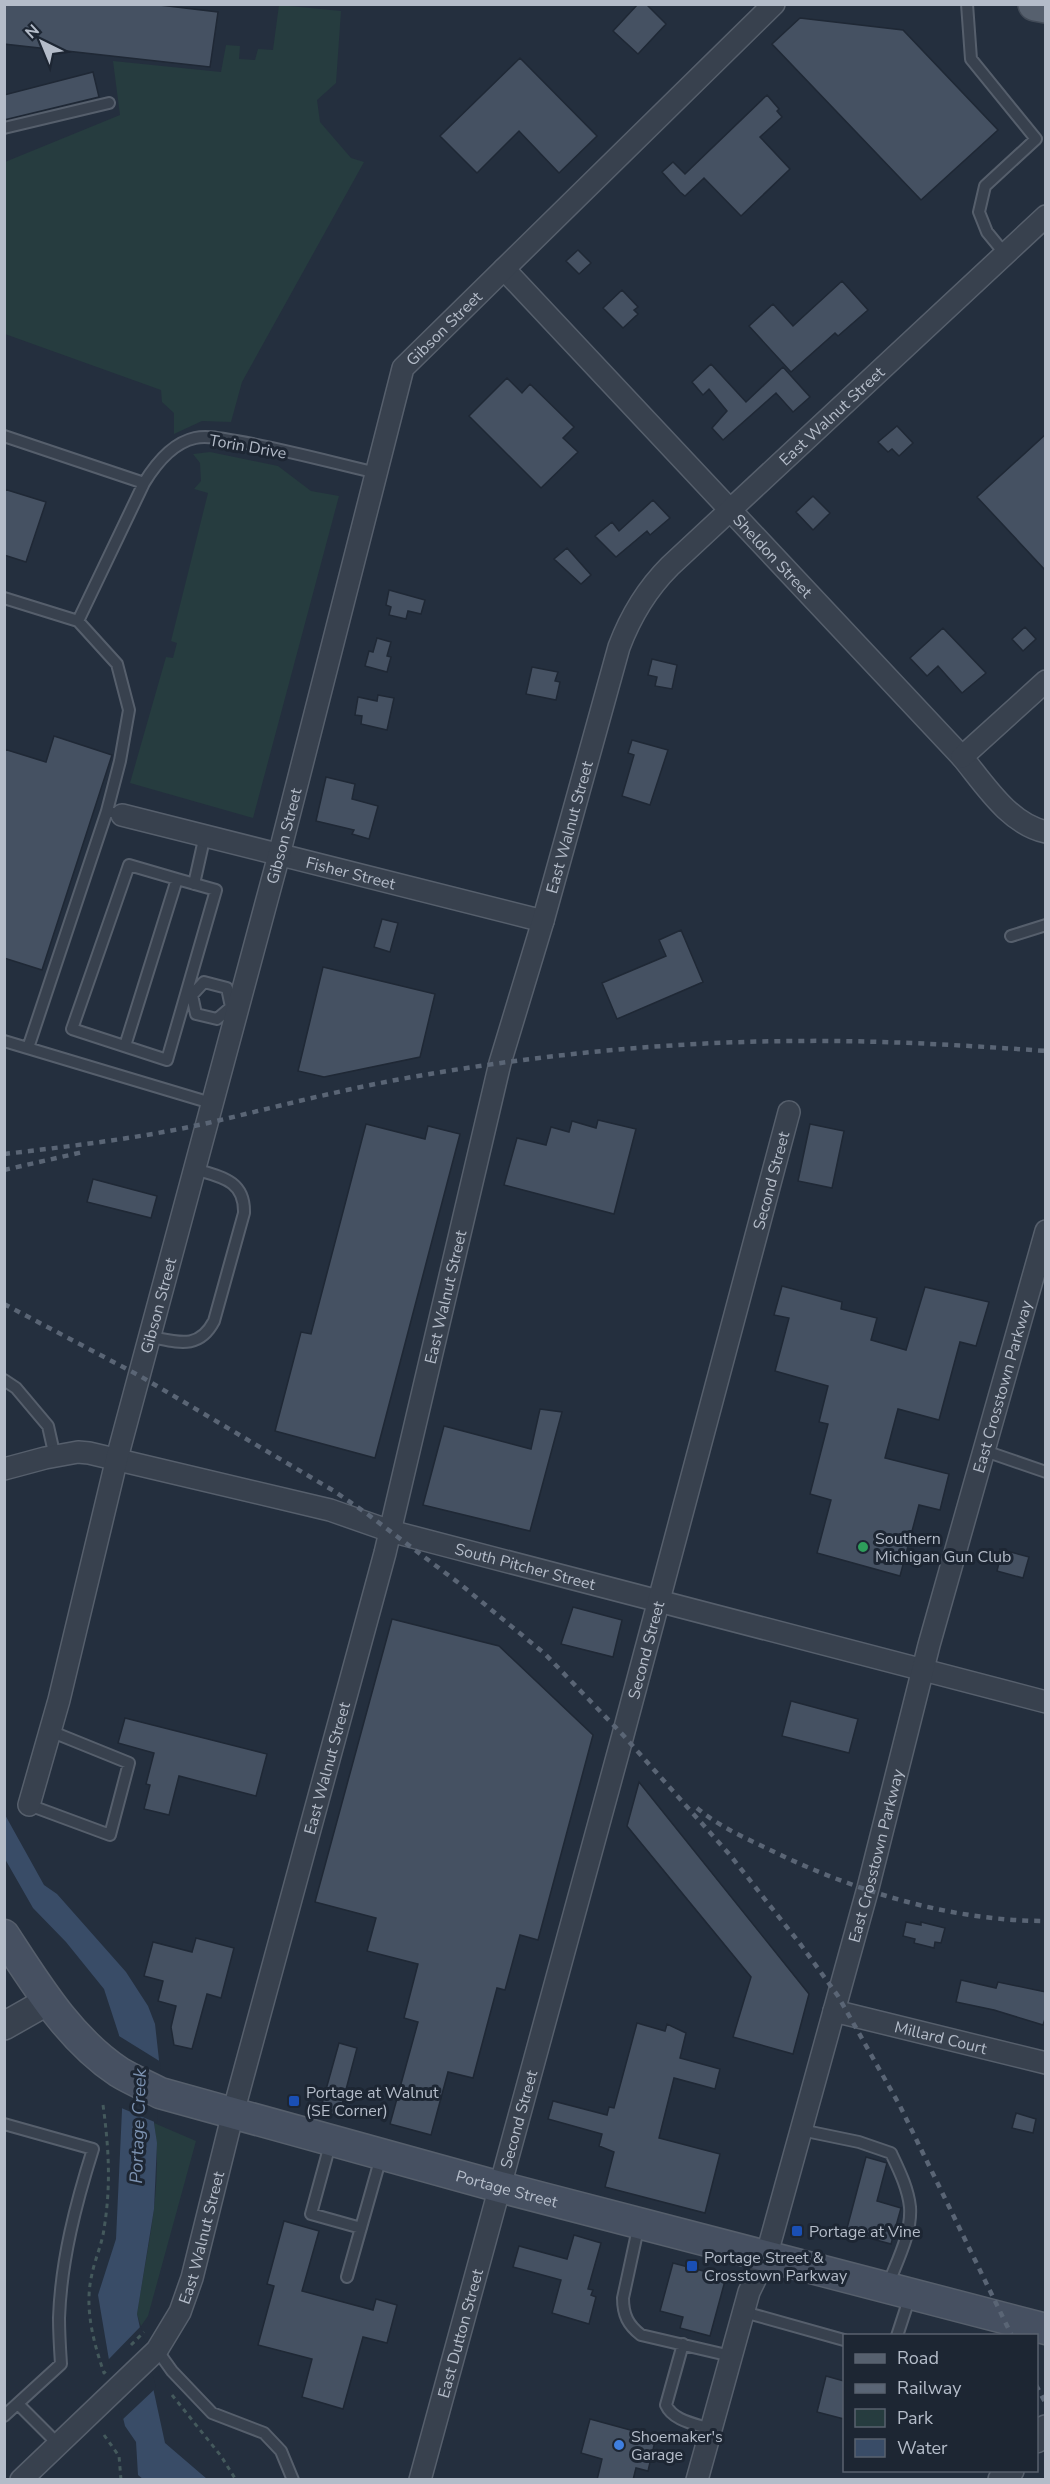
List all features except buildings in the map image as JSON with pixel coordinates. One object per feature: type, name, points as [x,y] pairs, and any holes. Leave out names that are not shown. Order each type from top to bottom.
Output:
[{"type":"main road","points":[[1035,4],[1046,6]]},
{"type":"main road","name":"Portage Street","points":[[4,1935],[48,2001],[92,2050],[119,2072],[160,2092],[500,2187],[1046,2329]]},
{"type":"street","name":"Gibson Street","points":[[29,1805],[50,1731],[117,1458],[151,1337],[234,1008],[279,855],[403,368],[774,4]]},
{"type":"street","name":"East Walnut Street","points":[[21,2480],[58,2444],[110,2382],[153,2354],[180,2312],[192,2278],[233,2113],[390,1531],[500,1064],[543,921],[616,658],[628,624],[651,586],[1046,216]]},
{"type":"street","name":"Sheldon Street","points":[[504,269],[962,757],[1014,817],[1034,829],[1046,832]]},
{"type":"street","points":[[962,757],[1046,681]]},
{"type":"street","name":"Fisher Street","points":[[115,813],[543,921]]},
{"type":"street","name":"Second Street","points":[[500,2187],[789,1112]]},
{"type":"street","name":"East Crosstown Parkway","points":[[697,2480],[749,2292],[766,2257],[834,2011],[923,1670],[1046,1231]]},
{"type":"street","name":"South Pitcher Street","points":[[4,1469],[78,1452],[117,1458],[330,1510],[390,1531],[1046,1701]]},
{"type":"street","points":[[4,2026],[48,2001]]},
{"type":"street","name":"Millard Court","points":[[834,2011],[1046,2063]]},
{"type":"street","name":"East Dutton Street","points":[[420,2480],[500,2187]]},
{"type":"lane","points":[[967,4],[971,59],[1036,139],[985,186],[979,212],[987,232],[1005,254]]},
{"type":"lane","points":[[4,128],[109,103]]},
{"type":"lane","points":[[4,436],[144,483]]},
{"type":"lane","name":"Torin Drive","points":[[78,621],[144,483],[155,465],[180,444],[194,438],[210,437],[252,444],[377,473]]},
{"type":"lane","points":[[4,598],[78,621],[117,664],[129,710],[120,761],[115,813],[28,1048]]},
{"type":"lane","points":[[194,884],[205,835]]},
{"type":"lane","points":[[129,865],[177,879],[216,891],[189,995],[167,1060],[72,1029],[129,865]]},
{"type":"lane","points":[[125,1046],[177,879]]},
{"type":"lane","points":[[1011,936],[1046,925]]},
{"type":"lane","points":[[204,982],[227,988],[234,1008],[217,1019],[196,1014],[189,995],[204,982]]},
{"type":"lane","points":[[4,1041],[211,1103]]},
{"type":"lane","points":[[151,1337],[180,1342],[196,1341],[208,1332],[214,1321],[244,1213],[245,1201],[239,1190],[225,1178],[194,1168]]},
{"type":"lane","points":[[4,1380],[16,1388],[48,1426],[55,1457]]},
{"type":"lane","points":[[985,1451],[1046,1472]]},
{"type":"lane","points":[[29,1805],[110,1835],[129,1763],[50,1731]]},
{"type":"lane","points":[[4,2124],[93,2149],[81,2187],[63,2270],[59,2318],[61,2364],[4,2416]]},
{"type":"lane","points":[[801,2130],[859,2142],[891,2153],[902,2176],[910,2208],[899,2291],[897,2334]]},
{"type":"lane","points":[[331,2141],[311,2214],[361,2228]]},
{"type":"lane","points":[[347,2277],[381,2154]]},
{"type":"lane","points":[[640,2223],[623,2298],[623,2310],[629,2326],[641,2335],[731,2356]]},
{"type":"lane","points":[[744,2312],[843,2340]]},
{"type":"lane","points":[[683,2344],[666,2405],[669,2412],[677,2417],[710,2428]]},
{"type":"lane","points":[[153,2354],[212,2413],[264,2433],[281,2451],[293,2480]]},
{"type":"lane","points":[[18,2404],[58,2444]]},
{"type":"path","points":[[103,2105],[110,2150],[109,2181],[104,2231],[88,2298],[95,2347],[110,2382]]},
{"type":"path","points":[[167,2388],[221,2456],[236,2480]]},
{"type":"path","points":[[104,2435],[119,2456],[121,2480]]},
{"type":"green space","points":[[279,5],[341,11],[336,83],[317,100],[320,122],[351,158],[364,162],[242,382],[231,422],[202,421],[174,434],[174,413],[162,402],[161,390],[5,334],[5,162],[120,115],[113,61],[221,72],[226,45],[240,46],[239,59],[255,60],[258,49],[273,50]]},
{"type":"green space","points":[[210,452],[278,466],[311,491],[339,496],[253,818],[130,783],[166,657],[173,658],[177,643],[171,641],[208,493],[194,489],[201,481],[200,463],[193,454]]},
{"type":"green space","points":[[154,2123],[196,2141],[148,2316],[141,2326],[137,2314],[149,2243],[157,2171]]},
{"type":"water","name":"Portage Creek","points":[[4,1813],[44,1885],[57,1894],[126,1972],[148,2006],[155,2024],[159,2060],[154,2123],[157,2143],[154,2209],[137,2314],[165,2443],[207,2479],[143,2479],[138,2475],[136,2442],[125,2426],[109,2360],[98,2295],[116,2239],[122,2110],[119,2035],[104,1989],[66,1942],[33,1908],[5,1859]]},
{"type":"pier","points":[[119,2036],[161,2062],[157,2123],[119,2107]]},
{"type":"pier","points":[[141,2326],[156,2388],[122,2420],[108,2360]]},
{"type":"railway","points":[[4,1154],[158,1133],[424,1075],[608,1050],[746,1042],[824,1041],[919,1043],[1046,1051]]},
{"type":"railway","points":[[4,1170],[83,1152]]},
{"type":"railway","points":[[4,1304],[140,1376],[334,1491],[460,1584],[545,1654],[623,1735],[730,1855],[838,1996],[900,2106],[1011,2334]]},
{"type":"railway","points":[[697,1808],[721,1825],[755,1843],[797,1863],[866,1889],[937,1909],[1009,1920],[1046,1921]]},
{"type":"railway","points":[[1038,2389],[1046,2404]]},
{"type":"place","name":"Southern Michigan Gun Club","points":[[863,1547]]},
{"type":"place","name":"Portage at Walnut (SE Corner)","points":[[294,2101]]},
{"type":"place","name":"Portage at Vine","points":[[797,2231]]},
{"type":"place","name":"Portage Street & Crosstown Parkway","points":[[692,2266]]},
{"type":"place","name":"Shoemaker's Garage","points":[[619,2445]]}]
